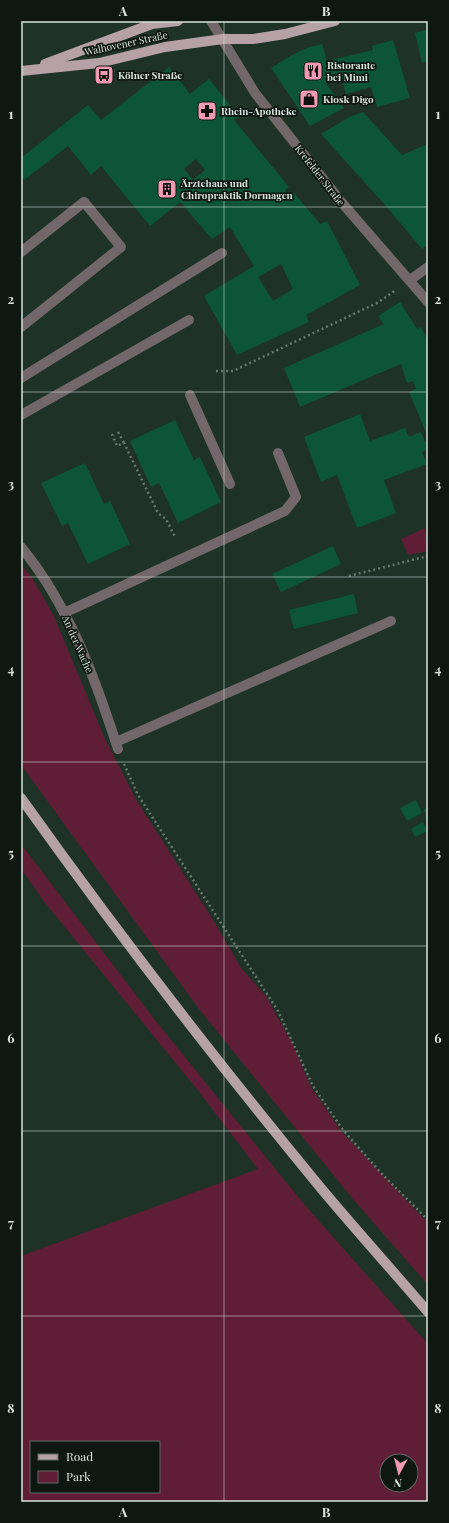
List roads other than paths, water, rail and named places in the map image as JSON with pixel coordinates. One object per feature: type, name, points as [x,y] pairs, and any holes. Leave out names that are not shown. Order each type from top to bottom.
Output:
[{"type":"main road","name":"Walhovener Straße","points":[[34,69],[152,24],[178,21]]},
{"type":"main road","name":"Walhovener Straße","points":[[21,71],[99,63],[165,47],[223,40],[253,39],[286,34],[335,21]]},
{"type":"main road","points":[[21,798],[127,943],[223,1067],[321,1188],[428,1312]]},
{"type":"street","points":[[211,21],[223,40]]},
{"type":"street","name":"Krefelder Straße","points":[[223,40],[255,93],[343,204],[428,302]]},
{"type":"street","points":[[21,252],[84,202],[121,247],[21,327]]},
{"type":"street","points":[[21,378],[222,253]]},
{"type":"street","points":[[410,280],[428,267]]},
{"type":"street","points":[[21,415],[189,320]]},
{"type":"street","points":[[190,395],[230,484]]},
{"type":"street","points":[[64,614],[285,511],[296,497],[278,453]]},
{"type":"street","name":"An der Wache","points":[[21,547],[35,564],[64,614],[88,664],[117,746],[391,621]]},
{"type":"place","name":"Ristorante bei Mimi","points":[[313,71]]},
{"type":"place","name":"Kölner Straße","points":[[104,75]]},
{"type":"place","name":"Kiosk Digo","points":[[309,99]]},
{"type":"place","name":"Rhein-Apotheke","points":[[207,111]]},
{"type":"place","name":"Ärztehaus und Chiropraktik Dormagen","points":[[167,189]]}]
